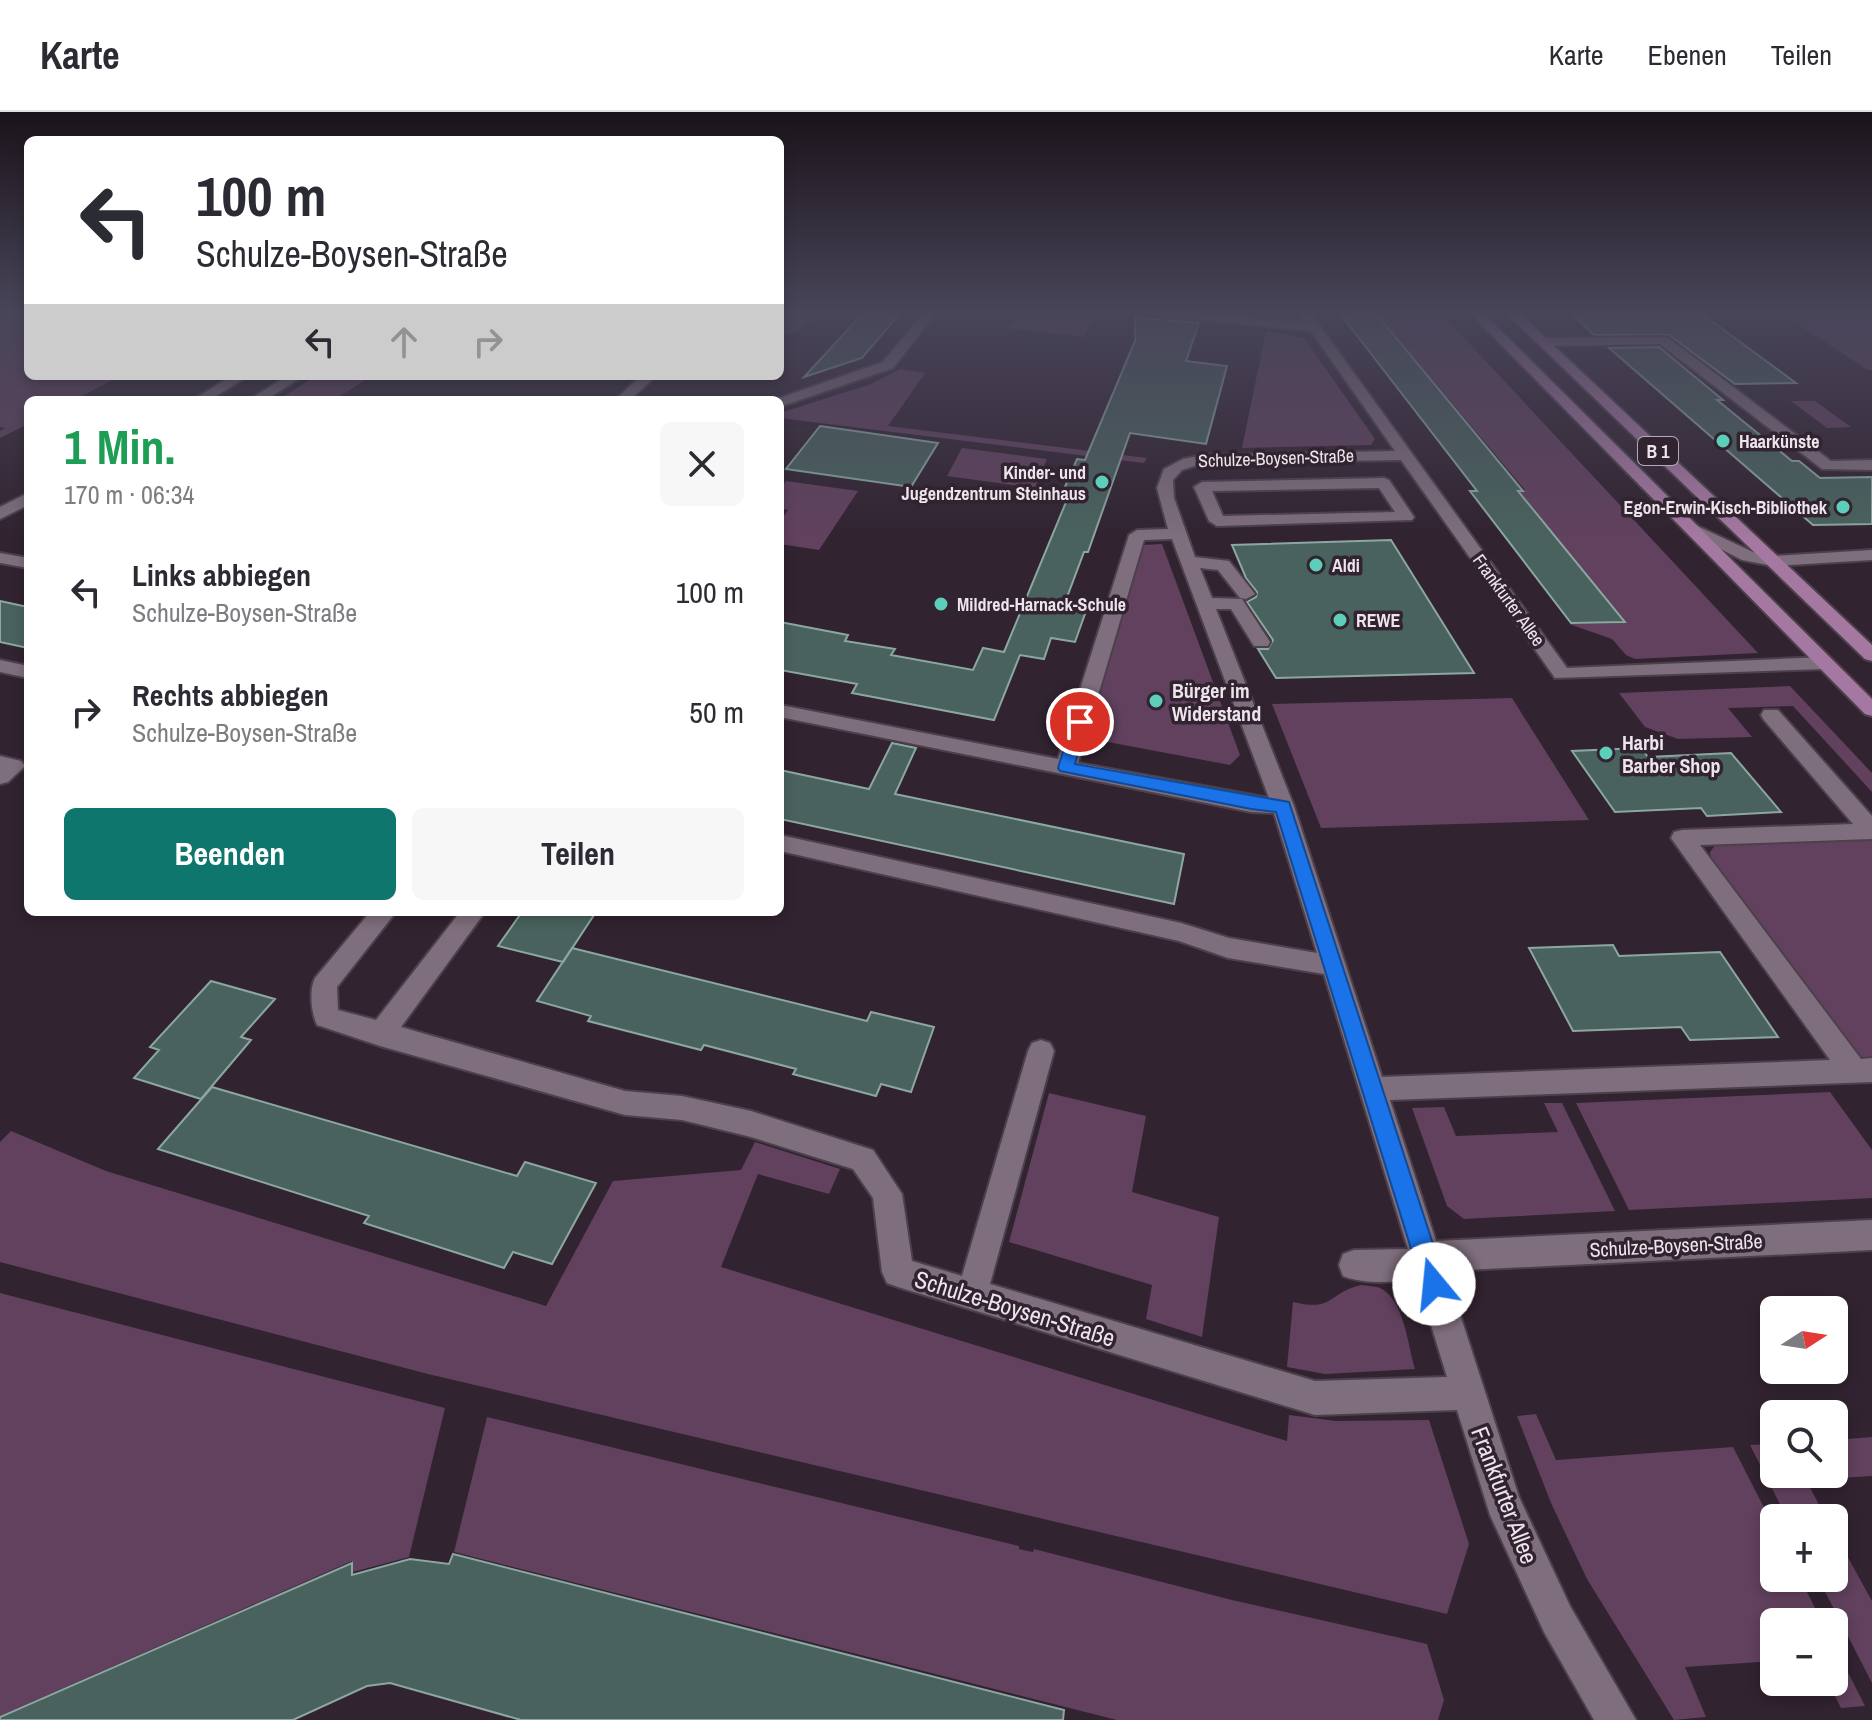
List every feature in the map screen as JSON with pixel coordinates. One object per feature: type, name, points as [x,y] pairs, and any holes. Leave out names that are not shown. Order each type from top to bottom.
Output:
[{"type":"main road","name":"B 1","points":[[1549,386],[1872,710]]},
{"type":"main road","name":"B 1","points":[[1589,386],[1871,654]]},
{"type":"street","points":[[784,401],[827,386]]},
{"type":"street","name":"Frankfurter Allee","points":[[1356,386],[1406,455],[1416,500],[1562,674],[1825,663]]},
{"type":"street","points":[[1726,386],[1827,466],[1872,465]]},
{"type":"street","name":"Schulze-Boysen-Straße","points":[[1188,504],[1162,485],[1167,472],[1191,461],[1406,455]]},
{"type":"street","points":[[1188,504],[1217,521],[1406,517],[1416,500],[1384,483],[1202,487],[1188,504],[1179,534],[1283,806],[1426,1257]]},
{"type":"street","points":[[0,514],[24,500]]},
{"type":"street","points":[[1691,528],[1748,556],[1773,561],[1872,555]]},
{"type":"street","points":[[1066,768],[1137,535],[1179,534]]},
{"type":"street","points":[[0,558],[24,562]]},
{"type":"street","points":[[1189,562],[1223,565],[1246,594]]},
{"type":"street","points":[[1206,604],[1236,603],[1261,642]]},
{"type":"street","points":[[0,666],[24,671]]},
{"type":"street","points":[[784,712],[1251,804],[1283,806]]},
{"type":"street","points":[[1771,715],[1872,831],[1682,838],[1863,1070]]},
{"type":"street","points":[[784,844],[1181,932],[1228,948],[1334,966]]},
{"type":"street","points":[[381,916],[324,985],[326,1017],[380,1035],[470,916]]},
{"type":"street","name":"Schulze-Boysen-Straße","points":[[380,1035],[625,1103],[682,1108],[751,1124],[863,1159],[887,1194],[898,1272],[1315,1398],[1468,1393]]},
{"type":"street","points":[[972,1294],[1041,1051]]},
{"type":"street","points":[[1373,1089],[1863,1070]]},
{"type":"street","name":"Schulze-Boysen-Straße","points":[[1354,1265],[1406,1265],[1426,1257],[1872,1235]]},
{"type":"street","name":"Frankfurter Allee","points":[[1426,1257],[1503,1502],[1557,1619],[1616,1720]]},
{"type":"shaded area","points":[[0,386],[101,386],[82,396],[24,396],[24,426],[0,438],[0,431],[5,428],[0,427]]},
{"type":"shaded area","points":[[300,386],[356,386],[340,396],[284,396]]},
{"type":"shaded area","points":[[865,386],[916,386],[888,426],[1147,458],[1144,463],[784,418],[784,412]]},
{"type":"shaded area","points":[[1255,386],[1338,386],[1375,439],[1371,445],[1242,448]]},
{"type":"shaded area","points":[[1438,386],[1509,386],[1758,653],[1635,659],[1626,655],[1612,639],[1569,624],[1627,623],[1519,492],[1525,490]]},
{"type":"shaded area","points":[[1791,401],[1815,401],[1851,427],[1827,428]]},
{"type":"shaded area","points":[[962,448],[1047,459],[1035,488],[947,476]]},
{"type":"shaded area","points":[[786,481],[858,491],[819,550],[784,545],[784,516],[788,510],[784,509]]},
{"type":"shaded area","points":[[1162,544],[1240,755],[1230,765],[1081,737],[1143,545]]},
{"type":"shaded area","points":[[1790,686],[1872,773],[1872,792],[1793,706],[1728,708],[1752,737],[1678,739],[1645,727],[1619,693]]},
{"type":"shaded area","points":[[1512,698],[1589,820],[1321,828],[1272,704]]},
{"type":"shaded area","points":[[1837,838],[1872,840],[1872,1083],[1711,860],[1710,852],[1716,844]]},
{"type":"shaded area","points":[[1830,1092],[1872,1150],[1872,1198],[1629,1210],[1576,1103]]},
{"type":"shaded area","points":[[1049,1093],[1146,1116],[1132,1192],[1219,1217],[1202,1337],[1146,1319],[1152,1285],[1009,1242]]},
{"type":"shaded area","points":[[1544,1103],[1562,1103],[1615,1211],[1464,1219],[1447,1206],[1412,1108],[1444,1107],[1456,1136],[1558,1132]]},
{"type":"shaded area","points":[[11,1131],[106,1171],[546,1306],[613,1181],[741,1170],[755,1142],[840,1169],[829,1194],[758,1174],[721,1267],[1287,1441],[1289,1415],[1336,1421],[1429,1420],[1469,1544],[1447,1614],[428,1374],[0,1262],[0,1142]]},
{"type":"shaded area","points":[[1361,1285],[1380,1288],[1395,1302],[1415,1369],[1325,1374],[1287,1367],[1293,1302],[1317,1305]]},
{"type":"shaded area","points":[[0,1293],[445,1408],[409,1557],[353,1572],[352,1561],[0,1716]]},
{"type":"shaded area","points":[[1536,1414],[1556,1460],[1733,1447],[1762,1504],[1760,1592],[1807,1592],[1815,1608],[1760,1608],[1760,1662],[1685,1667],[1706,1717],[1674,1720],[1587,1579],[1551,1503],[1517,1416]]},
{"type":"shaded area","points":[[487,1417],[1019,1546],[1019,1549],[1033,1552],[1034,1549],[1232,1600],[1427,1644],[1444,1700],[1438,1720],[1117,1720],[454,1552]]},
{"type":"shaded area","points":[[1872,1437],[1872,1476],[1848,1477],[1848,1439]]},
{"type":"shaded area","points":[[1750,1445],[1760,1445],[1760,1465]]},
{"type":"shaded area","points":[[1772,1488],[1810,1488],[1819,1504],[1780,1504]]},
{"type":"shaded area","points":[[1848,1557],[1872,1601],[1872,1683],[1848,1636],[1848,1608],[1833,1608],[1825,1592],[1848,1592]]},
{"type":"shaded area","points":[[1848,1673],[1865,1706],[1841,1708],[1835,1696],[1848,1696]]},
{"type":"building","points":[[1116,386],[1222,386],[1206,444],[1130,433],[1088,552],[1084,552],[1063,608],[1086,611],[1075,642],[1051,638],[1044,659],[1020,655],[994,720],[852,693],[857,684],[784,671],[784,623],[848,635],[845,641],[895,649],[891,655],[973,670],[983,648],[1004,652],[1071,490],[1064,489],[1077,459],[1085,460]]},
{"type":"building","points":[[1396,386],[1436,386],[1625,622],[1571,623],[1470,491],[1477,491]]},
{"type":"building","points":[[1653,386],[1706,386],[1723,400],[1717,400],[1792,461],[1799,461],[1820,478],[1872,477],[1872,524],[1813,525]]},
{"type":"building","points":[[820,426],[938,443],[911,487],[786,469]]},
{"type":"building","points":[[1391,540],[1474,673],[1276,678],[1258,649],[1268,649],[1273,640],[1247,602],[1256,597],[1257,592],[1246,578],[1232,545]]},
{"type":"building","points":[[0,601],[24,606],[24,647],[0,642]]},
{"type":"building","points":[[892,743],[916,748],[895,794],[1184,854],[1174,904],[784,820],[784,771],[869,789]]},
{"type":"building","points":[[1641,748],[1648,757],[1731,753],[1781,812],[1707,816],[1701,808],[1615,812],[1572,751]]},
{"type":"building","points":[[519,916],[593,916],[563,962],[498,946]]},
{"type":"building","points":[[1613,945],[1619,956],[1720,952],[1778,1037],[1690,1040],[1681,1027],[1573,1031],[1529,948]]},
{"type":"building","points":[[572,948],[867,1021],[871,1012],[934,1027],[911,1092],[881,1084],[876,1096],[793,1074],[796,1069],[704,1045],[701,1050],[588,1021],[591,1016],[537,1001]]},
{"type":"building","points":[[211,981],[275,999],[241,1037],[251,1040],[201,1099],[134,1078],[159,1050],[150,1047]]},
{"type":"building","points":[[212,1087],[517,1176],[525,1162],[596,1183],[552,1264],[513,1252],[504,1268],[364,1223],[369,1216],[158,1149]]},
{"type":"building","points":[[453,1554],[1064,1710],[1063,1720],[521,1720],[390,1683],[367,1686],[293,1720],[0,1720],[0,1717],[352,1563],[352,1575],[410,1559],[449,1564]]},
{"type":"place","name":"Haarkünste","points":[[1723,441]]},
{"type":"place","name":"Kinder- und Jugendzentrum Steinhaus","points":[[1102,482]]},
{"type":"place","name":"Egon-Erwin-Kisch-Bibliothek","points":[[1843,507]]},
{"type":"place","name":"Aldi","points":[[1316,565]]},
{"type":"place","name":"Mildred-Harnack-Schule","points":[[941,604]]},
{"type":"place","name":"REWE","points":[[1340,620]]},
{"type":"place","name":"Bürger im Widerstand","points":[[1156,701]]},
{"type":"place","name":"Harbi Barber Shop","points":[[1606,753]]},
{"type":"route","points":[[1080,722],[1066,768],[1251,804],[1283,806],[1434,1284]]}]
